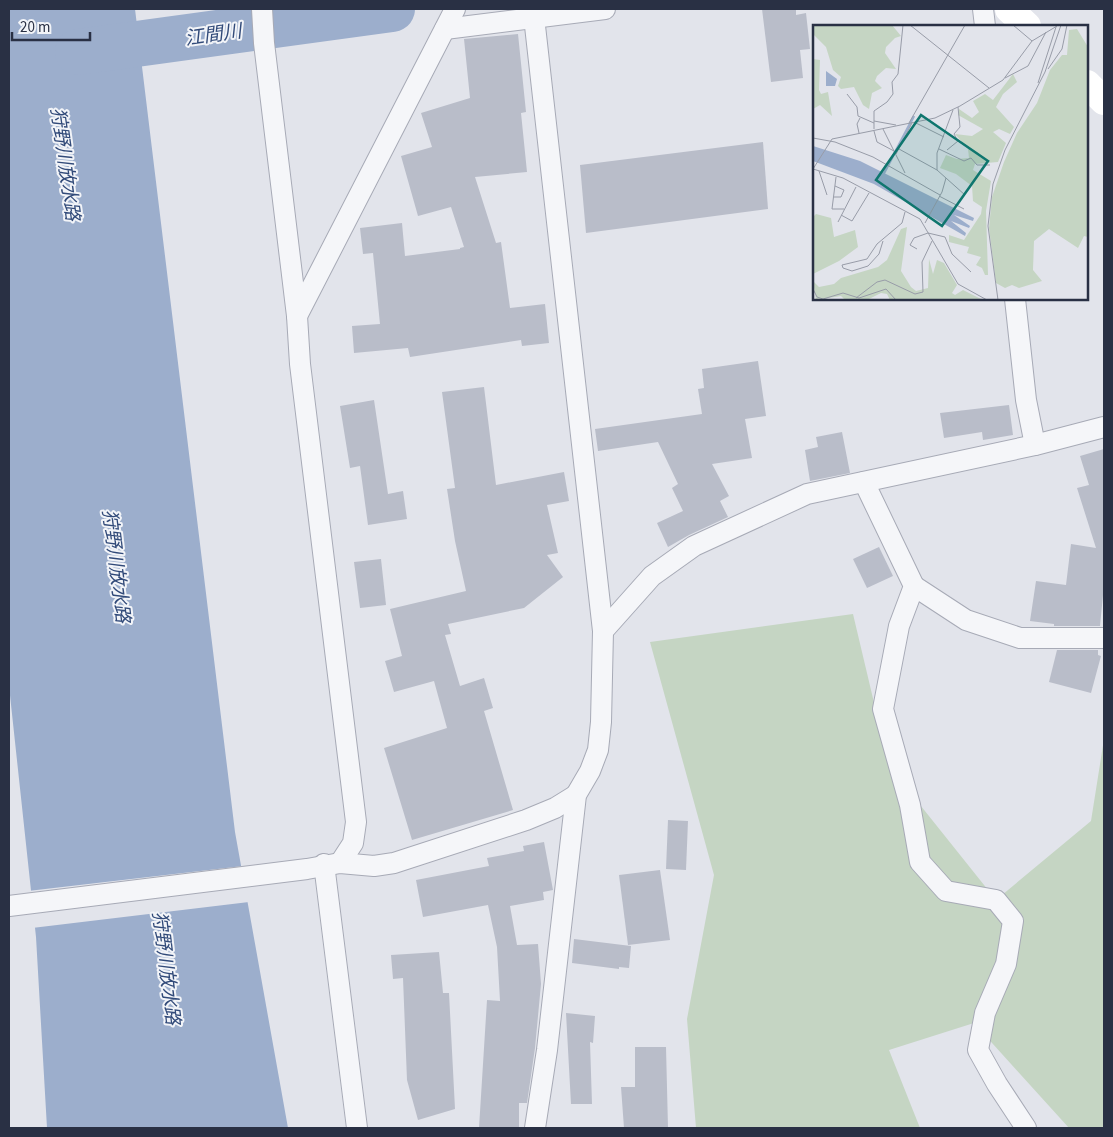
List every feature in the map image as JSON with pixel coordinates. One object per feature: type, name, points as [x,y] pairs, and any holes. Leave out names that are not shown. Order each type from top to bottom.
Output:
[{"type":"main road","points":[[1009,9],[1026,25]]},
{"type":"main road","points":[[1088,85],[1104,101]]},
{"type":"street","points":[[262,9],[264,43],[297,316],[302,374],[356,822],[353,843],[323,865]]},
{"type":"street","points":[[297,316],[450,19],[534,17],[605,9]]},
{"type":"street","points":[[983,9],[985,25]]},
{"type":"street","points":[[534,17],[603,631],[601,722],[598,750],[590,771],[576,795],[547,1050],[535,1128]]},
{"type":"street","points":[[1015,300],[1026,400],[1035,445]]},
{"type":"street","points":[[603,631],[652,576],[694,546],[807,494],[1035,445],[1104,427]]},
{"type":"street","points":[[864,482],[914,586],[966,620],[1020,638],[1104,638]]},
{"type":"street","points":[[914,586],[899,626],[883,709],[910,805],[920,862],[946,891],[996,900],[1014,921],[1006,964],[985,1013],[978,1050],[997,1084],[1026,1128]]},
{"type":"street","points":[[9,906],[323,865],[374,866],[394,863],[526,820],[555,808],[576,795]]},
{"type":"street","points":[[323,865],[357,1128]]},
{"type":"green space","points":[[853,614],[889,766],[996,900],[1091,821],[1104,739],[1104,1128],[1069,1128],[974,1023],[889,1050],[920,1128],[696,1128],[687,1019],[714,875],[650,642]]},
{"type":"water","name":"狩野川放水路","points":[[9,9],[135,9],[235,832],[288,1128],[47,1128],[36,937],[9,686]]},
{"type":"pier","points":[[243,866],[249,902],[32,928],[28,891]]},
{"type":"building","points":[[762,9],[796,9],[796,15],[806,13],[810,49],[800,50],[803,78],[771,82]]},
{"type":"building","points":[[518,34],[526,112],[521,113],[527,172],[475,177],[496,243],[501,242],[510,308],[545,304],[549,343],[522,346],[521,340],[410,357],[408,348],[354,353],[352,326],[380,324],[373,253],[363,254],[360,228],[402,223],[405,256],[464,247],[451,207],[418,216],[401,156],[432,147],[421,113],[470,98],[464,39]]},
{"type":"building","points":[[763,142],[768,209],[586,233],[580,165]]},
{"type":"building","points":[[758,361],[766,416],[745,419],[752,458],[712,464],[729,496],[720,501],[728,517],[668,547],[657,523],[683,511],[672,488],[678,484],[658,442],[598,451],[595,429],[702,414],[698,389],[704,388],[702,369]]},
{"type":"building","points":[[484,387],[496,485],[564,472],[569,501],[547,505],[558,553],[547,555],[563,577],[524,608],[448,624],[451,634],[445,635],[460,686],[484,678],[493,708],[484,711],[513,810],[412,840],[384,748],[447,728],[434,681],[394,692],[385,661],[402,656],[390,609],[466,591],[455,541],[447,489],[455,488],[442,392]]},
{"type":"building","points":[[374,400],[388,494],[403,491],[407,519],[368,525],[360,466],[350,468],[340,406]]},
{"type":"building","points":[[1009,405],[1013,435],[983,440],[982,432],[944,438],[940,413]]},
{"type":"building","points":[[842,432],[850,473],[810,481],[805,450],[818,447],[816,437]]},
{"type":"building","points":[[1104,449],[1104,596],[1100,626],[1054,626],[1054,624],[1030,621],[1036,581],[1066,585],[1071,544],[1096,548],[1077,488],[1089,485],[1080,456]]},
{"type":"building","points":[[879,547],[893,576],[867,588],[853,559]]},
{"type":"building","points":[[381,559],[386,605],[360,608],[354,562]]},
{"type":"building","points":[[1057,650],[1098,650],[1098,655],[1101,656],[1091,693],[1049,682]]},
{"type":"building","points":[[668,820],[688,821],[686,870],[666,869]]},
{"type":"building","points":[[544,842],[553,890],[543,892],[544,900],[510,906],[517,945],[538,944],[541,984],[535,1048],[527,1103],[519,1103],[519,1128],[479,1128],[487,1000],[500,1001],[497,947],[488,905],[423,917],[416,880],[489,866],[487,858],[524,851],[523,846]]},
{"type":"building","points":[[660,870],[670,940],[628,945],[619,875]]},
{"type":"building","points":[[574,939],[631,946],[629,968],[619,967],[619,969],[572,963]]},
{"type":"building","points":[[439,952],[443,993],[449,993],[455,1109],[418,1120],[407,1080],[403,978],[393,979],[391,955]]},
{"type":"building","points":[[566,1013],[595,1016],[593,1043],[590,1042],[592,1104],[571,1104]]},
{"type":"building","points":[[635,1047],[666,1047],[668,1128],[624,1128],[621,1087],[635,1087]]},
{"type":"waterway","name":"江間川","points":[[78,52],[392,9]]}]
